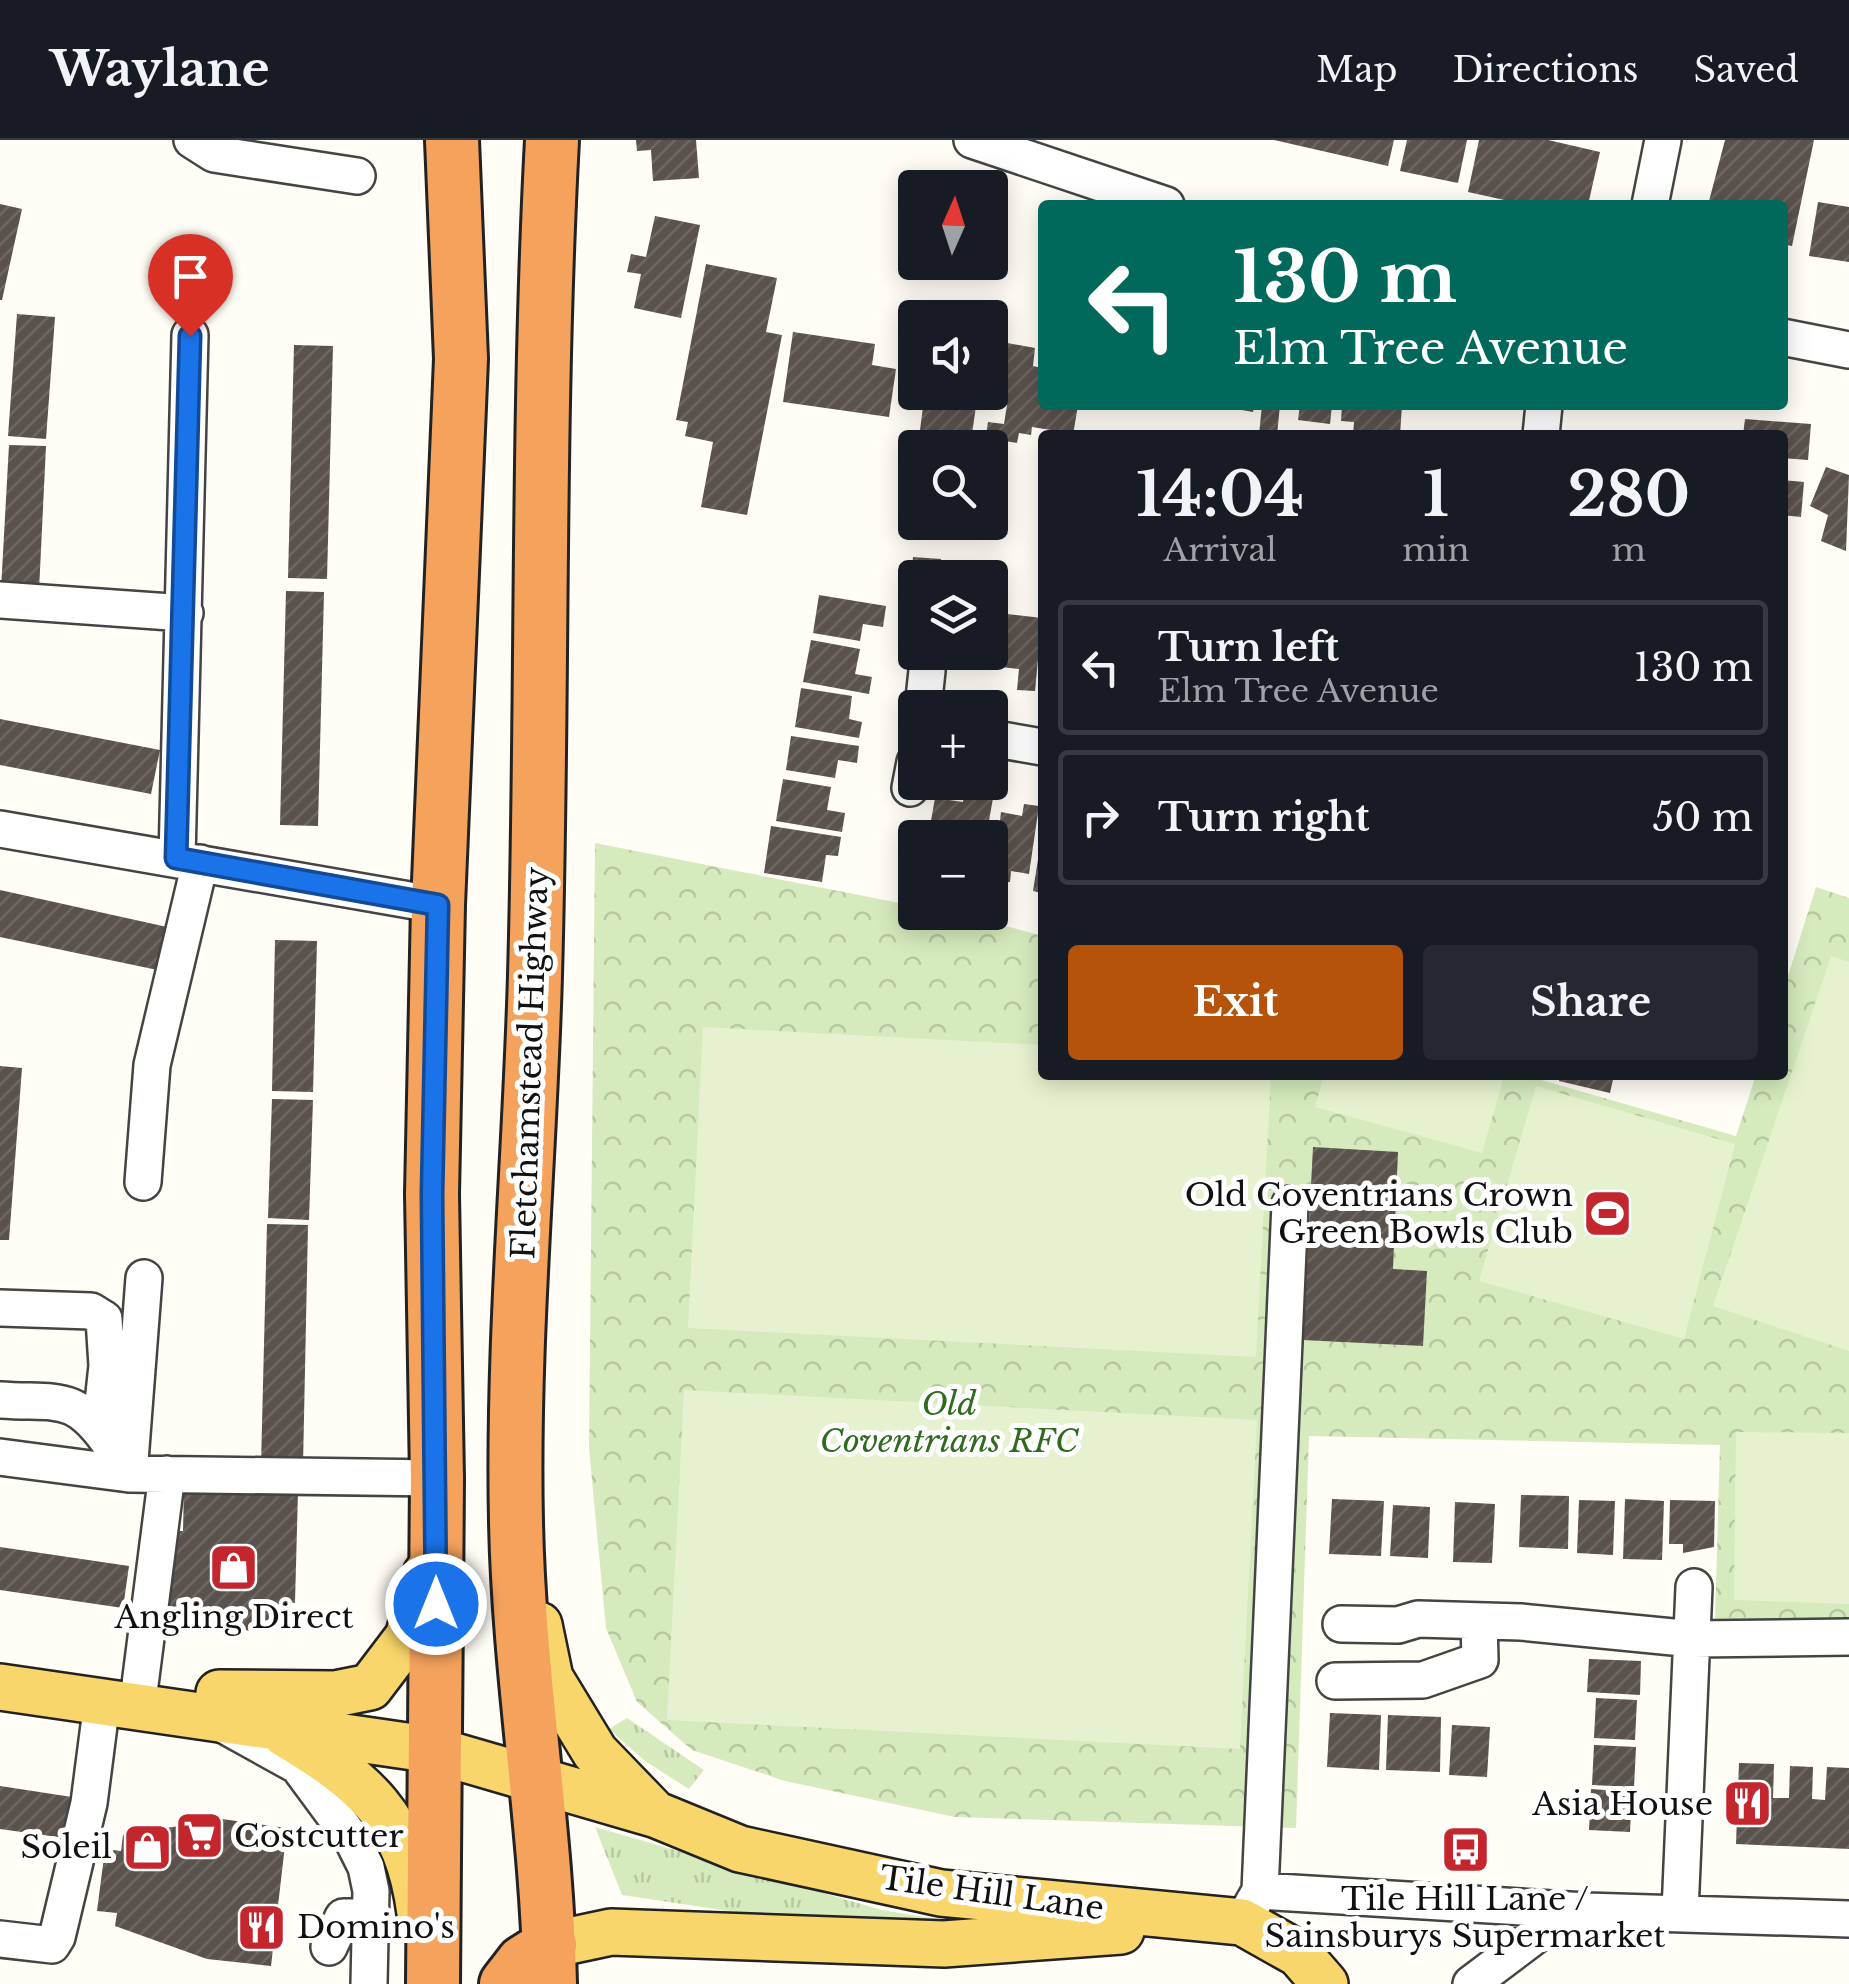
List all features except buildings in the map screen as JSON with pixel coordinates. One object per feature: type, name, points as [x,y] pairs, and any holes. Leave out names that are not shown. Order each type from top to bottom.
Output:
[{"type":"highway","points":[[431,1984],[437,1478],[432,1194],[438,905],[461,359],[452,140]]},
{"type":"highway","name":"Fletchamstead Highway","points":[[550,1965],[526,1722],[516,1520],[536,973],[545,271],[552,140]]},
{"type":"highway","points":[[506,1984],[522,1962],[550,1965]]},
{"type":"main road","points":[[516,1520],[550,1678],[594,1752],[657,1816]]},
{"type":"main road","name":"Tile Hill Lane","points":[[120,1705],[226,1692],[335,1694],[370,1687],[408,1637],[436,1538]]},
{"type":"main road","name":"Tile Hill Lane","points":[[0,1687],[434,1750],[657,1816],[740,1849],[941,1893],[1251,1906]]},
{"type":"main road","points":[[268,1723],[335,1764],[395,1824],[414,1866],[431,1984]]},
{"type":"main road","points":[[550,1965],[611,1932],[944,1944],[1251,1906],[1325,1984]]},
{"type":"street","points":[[192,140],[214,154],[357,176]]},
{"type":"street","points":[[972,140],[1151,200]]},
{"type":"street","points":[[1651,200],[1662,140]]},
{"type":"street","points":[[143,1182],[152,1065],[188,860],[184,613],[190,336]]},
{"type":"street","points":[[1788,338],[1849,350]]},
{"type":"street","points":[[0,600],[184,613]]},
{"type":"street","points":[[925,690],[927,671]]},
{"type":"street","points":[[1008,741],[1038,746]]},
{"type":"street","points":[[0,829],[438,905]]},
{"type":"street","points":[[1251,1906],[1290,1204]]},
{"type":"street","points":[[130,1463],[144,1278]]},
{"type":"street","points":[[0,1308],[91,1311],[104,1319],[107,1366],[100,1430]]},
{"type":"street","points":[[0,1400],[68,1404],[86,1411],[109,1443],[130,1463]]},
{"type":"street","points":[[0,1457],[130,1463],[167,1474],[437,1478]]},
{"type":"street","points":[[0,1939],[52,1945],[58,1937],[88,1803],[120,1705],[167,1474]]},
{"type":"street","points":[[1680,1912],[1694,1586]]},
{"type":"street","points":[[1341,1624],[1398,1625],[1418,1619],[1693,1638],[1849,1638]]},
{"type":"street","points":[[1335,1681],[1423,1680],[1480,1660],[1480,1621]]},
{"type":"street","points":[[205,1714],[298,1766],[325,1798],[366,1868],[371,1917],[369,1984]]},
{"type":"street","name":"Tile Hill Lane","points":[[1251,1906],[1680,1912],[1849,1919]]},
{"type":"street","points":[[1471,1984],[1570,1910]]},
{"type":"street","points":[[329,1947],[343,1917],[371,1917]]},
{"type":"green space","name":"Old Coventrians RFC","points":[[595,843],[898,903],[898,930],[1008,930],[1008,927],[1038,935],[1038,1080],[1541,1080],[1736,1136],[1754,1080],[1788,1080],[1788,976],[1816,887],[1849,898],[1849,1624],[1715,1622],[1720,1445],[1309,1436],[1296,1828],[955,1817],[785,1781],[692,1750],[637,1702],[606,1628],[589,1448]]},
{"type":"green space","points":[[1831,956],[1849,962],[1849,1351],[1713,1306]]},
{"type":"green space","points":[[703,1027],[1038,1045],[1038,1080],[1271,1080],[1256,1357],[688,1328]]},
{"type":"green space","points":[[1323,1080],[1503,1080],[1482,1153],[1315,1107]]},
{"type":"green space","name":"Old Coventrians Crown Green Bowls Club","points":[[1536,1086],[1735,1144],[1684,1339],[1479,1281]]},
{"type":"green space","points":[[684,1390],[1257,1420],[1240,1749],[667,1720]]},
{"type":"green space","points":[[1736,1432],[1849,1433],[1849,1604],[1734,1600]]},
{"type":"green space","points":[[627,1718],[704,1770],[689,1789],[645,1761],[609,1729]]},
{"type":"green space","points":[[595,1827],[882,1910],[978,1926],[810,1923],[622,1895]]},
{"type":"place","name":"Old Coventrians Crown Green Bowls Club","points":[[1608,1213]]},
{"type":"place","name":"Angling Direct","points":[[234,1567]]},
{"type":"place","name":"Asia House","points":[[1748,1804]]},
{"type":"place","name":"Costcutter","points":[[199,1836]]},
{"type":"place","name":"Soleil","points":[[147,1847]]},
{"type":"place","name":"Tile Hill Lane / Sainsburys Supermarket","points":[[1465,1849]]},
{"type":"place","name":"Domino's","points":[[262,1927]]},
{"type":"route","points":[[190,336],[176,858],[438,905],[432,1194],[436,1604]]}]
